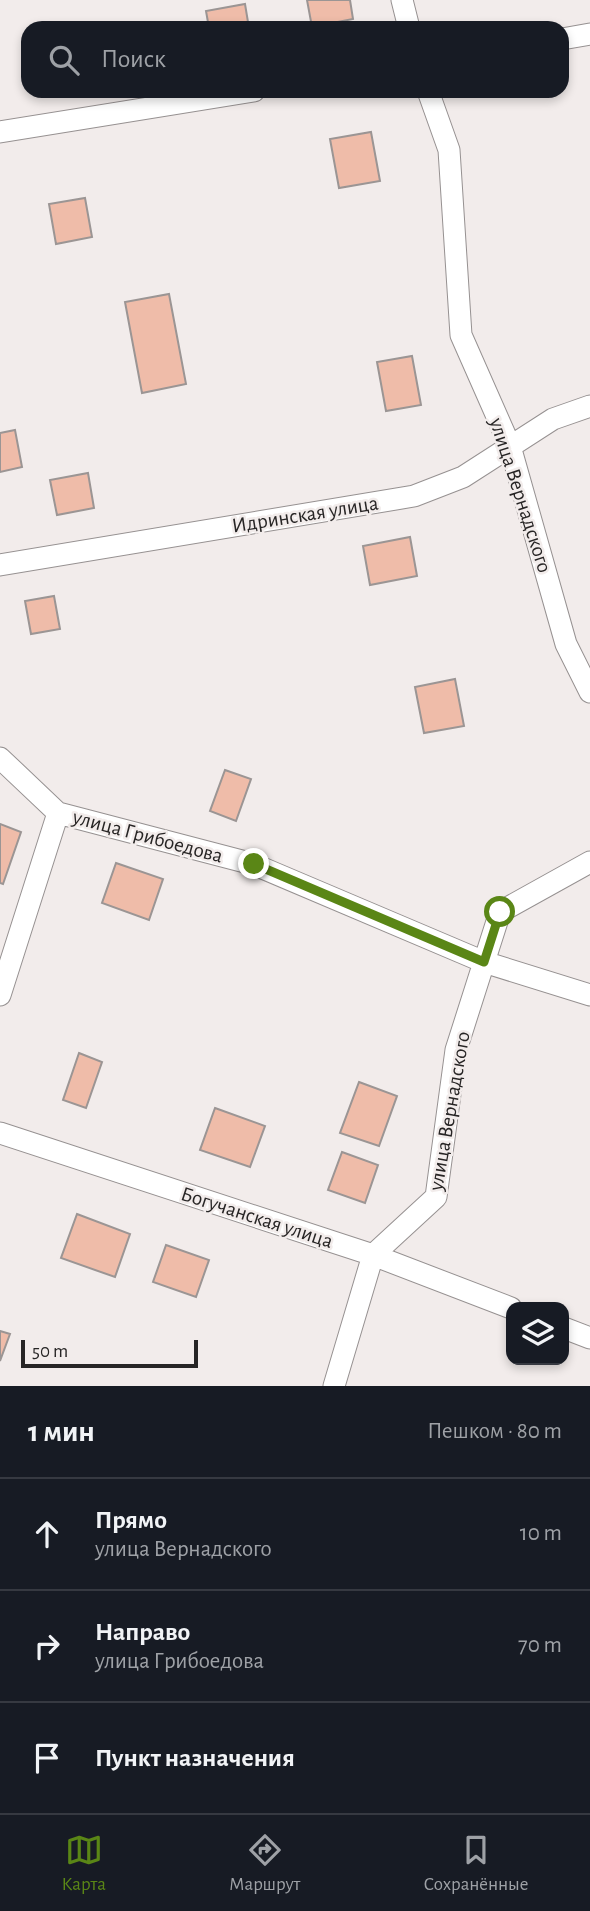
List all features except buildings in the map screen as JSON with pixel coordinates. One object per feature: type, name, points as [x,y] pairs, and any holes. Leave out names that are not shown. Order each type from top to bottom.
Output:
[{"type":"street","points":[[402,0],[407,21]]},
{"type":"street","points":[[569,38],[590,34]]},
{"type":"street","points":[[0,132],[211,98]]},
{"type":"street","name":"улица Вернадского","points":[[430,98],[449,150],[461,335],[510,446],[566,645],[590,692]]},
{"type":"street","name":"Идринская улица","points":[[0,565],[414,496],[463,477],[553,419],[590,406]]},
{"type":"street","points":[[0,758],[58,813],[0,995]]},
{"type":"street","name":"улица Грибоедова","points":[[58,813],[254,864],[484,962],[590,995]]},
{"type":"street","name":"улица Вернадского","points":[[373,1255],[436,1197],[456,1050],[500,912],[590,862]]},
{"type":"street","name":"Богучанская улица","points":[[0,1133],[373,1255],[506,1306]]},
{"type":"street","points":[[334,1386],[373,1255]]},
{"type":"street","points":[[569,1330],[590,1338]]},
{"type":"route","points":[[254,864],[484,962],[500,912]]}]
